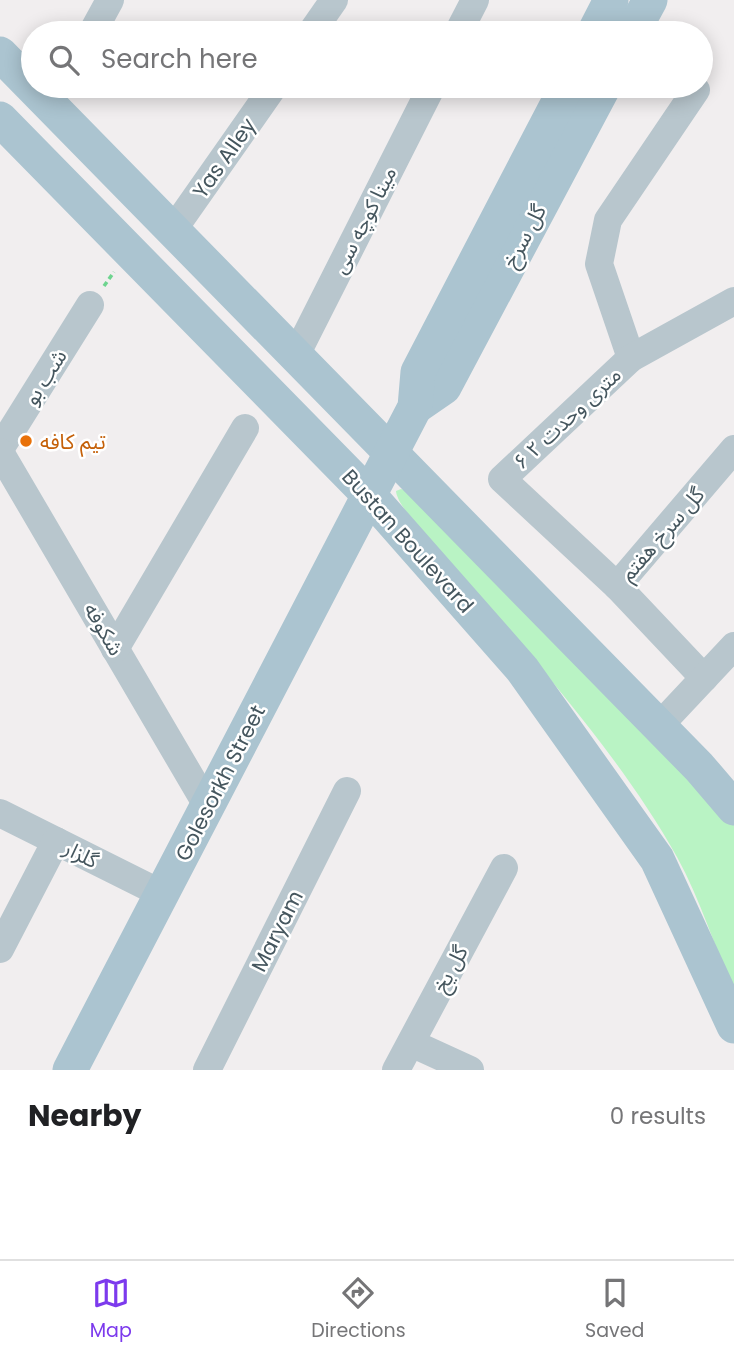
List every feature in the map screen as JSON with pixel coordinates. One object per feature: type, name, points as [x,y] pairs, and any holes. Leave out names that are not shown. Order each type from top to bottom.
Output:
[{"type":"main road","points":[[600,21],[611,0]]},
{"type":"main road","points":[[639,21],[650,0]]},
{"type":"main road","points":[[0,54],[21,69]]},
{"type":"main road","points":[[59,98],[173,230],[659,726],[734,808]]},
{"type":"main road","name":"گل سرخ","points":[[431,379],[561,98]]},
{"type":"main road","name":"گل سرخ","points":[[431,379],[597,98]]},
{"type":"main road","name":"Bustan Boulevard","points":[[0,119],[369,495],[522,669],[657,859],[734,1026]]},
{"type":"main road","name":"Golesorkh Street","points":[[70,1070],[431,379]]},
{"type":"street","points":[[99,21],[110,0]]},
{"type":"street","points":[[319,21],[334,0]]},
{"type":"street","points":[[464,21],[475,0]]},
{"type":"street","name":"Yas Alley","points":[[173,230],[266,98]]},
{"type":"street","name":"مینا کوچه سی","points":[[296,355],[426,98]]},
{"type":"street","points":[[631,358],[599,264],[608,220],[691,98]]},
{"type":"street","name":"۶ متری وحدت ۲","points":[[617,586],[502,480],[631,358],[734,301]]},
{"type":"street","name":"شب بو","points":[[0,450],[90,305]]},
{"type":"street","points":[[115,649],[245,428]]},
{"type":"street","name":"گل سرخ هفتم","points":[[617,586],[734,449]]},
{"type":"street","name":"شکوفه","points":[[0,450],[208,807]]},
{"type":"street","points":[[617,586],[704,678]]},
{"type":"street","points":[[659,726],[734,646]]},
{"type":"street","name":"Maryam","points":[[206,1070],[347,791]]},
{"type":"street","name":"گلزار","points":[[0,813],[162,894]]},
{"type":"street","points":[[0,949],[56,841]]},
{"type":"street","name":"گل یخ","points":[[396,1070],[504,868]]},
{"type":"street","points":[[411,1043],[470,1070]]},
{"type":"path","points":[[90,305],[130,251]]},
{"type":"green space","points":[[401,489],[411,492],[734,821],[734,994],[685,873],[657,823],[589,727],[489,606],[408,515],[396,491]]},
{"type":"place","name":"تیم کافه","points":[[26,441]]}]
